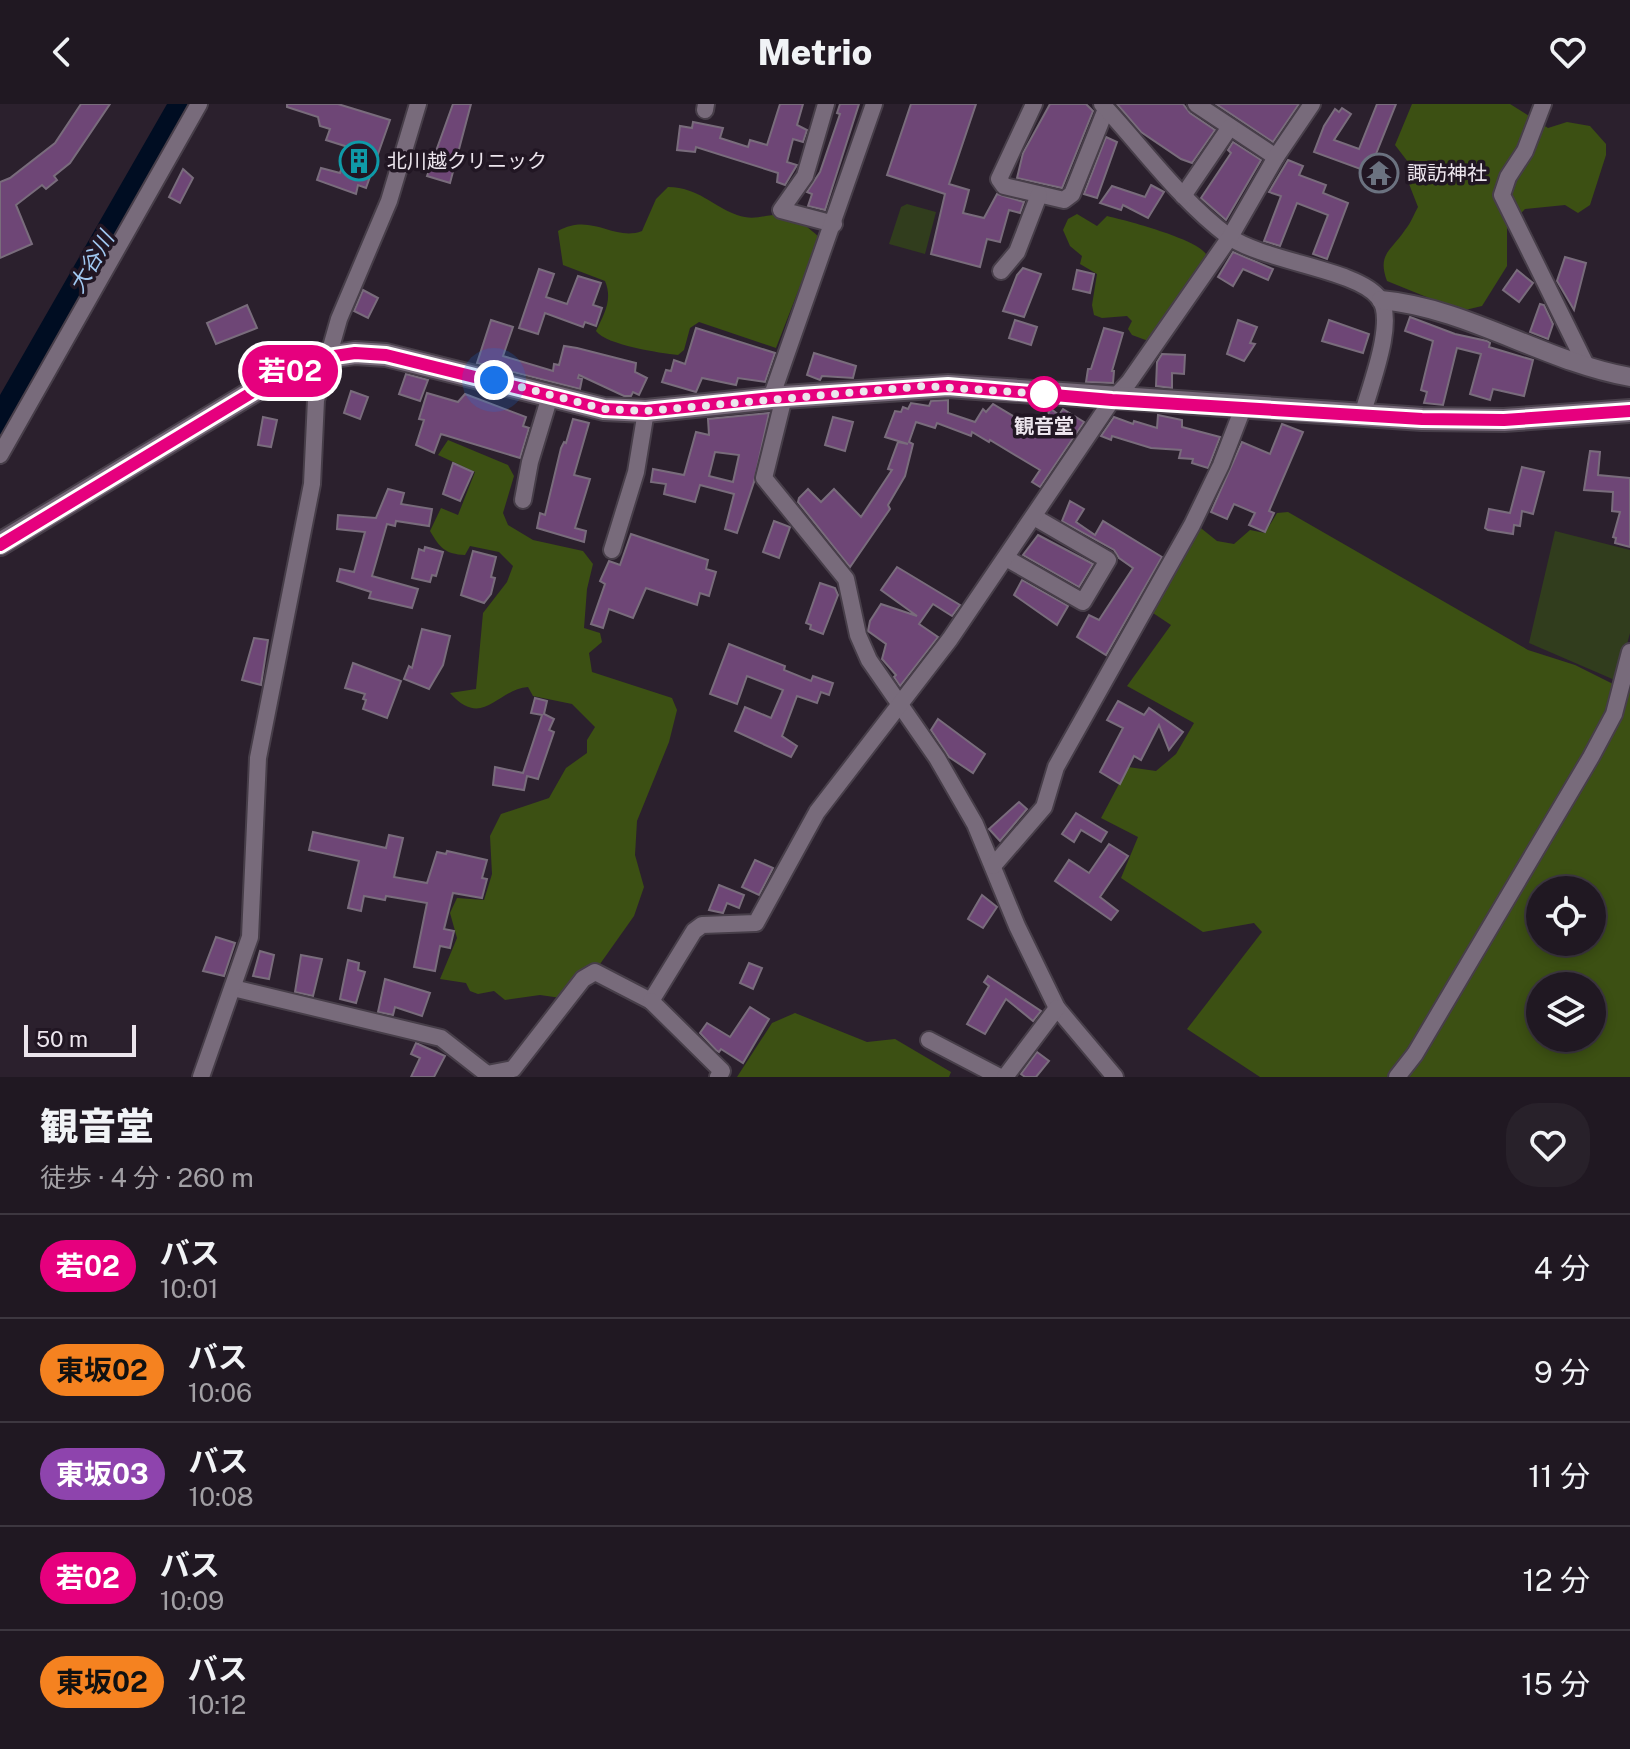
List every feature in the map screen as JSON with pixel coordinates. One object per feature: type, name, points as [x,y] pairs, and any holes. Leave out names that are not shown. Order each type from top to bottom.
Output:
[{"type":"main road","points":[[0,544],[268,382],[328,357],[355,353],[386,355],[604,409],[646,411],[778,397],[948,386],[1362,416],[1504,420],[1630,411]]},
{"type":"street","points":[[0,455],[199,104]]},
{"type":"street","points":[[201,1077],[252,928],[258,758],[312,484],[316,400],[339,319],[389,201],[418,104]]},
{"type":"street","points":[[826,104],[805,176],[781,210],[834,224]]},
{"type":"street","points":[[874,104],[834,224],[799,311],[782,372],[764,478],[846,579],[858,635],[869,660],[937,758],[975,824],[1057,1008],[1115,1077]]},
{"type":"street","points":[[1034,104],[999,179],[1004,186],[1064,200],[1072,194],[1104,106],[1183,196],[1230,237],[1257,250],[1365,285],[1381,300],[1430,309],[1586,365],[1630,377]]},
{"type":"street","points":[[1196,104],[1276,157]]},
{"type":"street","points":[[651,1001],[694,931],[702,925],[756,923],[817,812],[950,639],[1112,400],[1129,382],[1230,237],[1276,157],[1312,104]]},
{"type":"street","points":[[1543,104],[1525,151],[1508,177],[1502,195],[1586,365]]},
{"type":"street","points":[[1183,196],[1230,127]]},
{"type":"street","points":[[1001,271],[1017,252],[1039,195]]},
{"type":"street","points":[[1362,416],[1386,325],[1381,300]]},
{"type":"street","points":[[523,500],[530,462],[550,396]]},
{"type":"street","points":[[993,866],[1044,807],[1056,767],[1192,525],[1221,465],[1243,408]]},
{"type":"street","points":[[612,550],[636,472],[646,411]]},
{"type":"street","points":[[1006,558],[1083,602],[1108,560],[1034,517]]},
{"type":"street","points":[[1397,1077],[1415,1054],[1591,757],[1614,714],[1630,652]]},
{"type":"street","points":[[233,988],[441,1038],[487,1074],[513,1069],[583,979],[595,972],[651,1001],[722,1071],[718,1077]]},
{"type":"street","points":[[929,1040],[1002,1077],[1057,1008]]},
{"type":"green space","points":[[1412,104],[1510,104],[1548,128],[1567,122],[1590,126],[1606,144],[1606,155],[1590,205],[1578,213],[1565,205],[1525,209],[1507,228],[1507,266],[1482,306],[1461,311],[1387,281],[1385,259],[1418,207],[1409,184],[1408,162],[1395,145]]},
{"type":"green space","points":[[668,187],[688,190],[744,217],[786,216],[802,223],[819,237],[776,348],[699,322],[690,328],[684,350],[678,355],[622,344],[596,331],[608,301],[605,281],[563,265],[558,231],[582,225],[622,233],[642,231],[656,199]]},
{"type":"green space","points":[[907,204],[936,212],[925,254],[889,244],[901,207]]},
{"type":"green space","points":[[1077,214],[1097,226],[1107,216],[1144,226],[1189,242],[1206,254],[1203,268],[1151,342],[1132,335],[1128,329],[1132,321],[1127,316],[1102,318],[1094,315],[1092,305],[1097,274],[1080,264],[1082,256],[1070,246],[1063,230],[1068,219]]},
{"type":"green space","points":[[448,440],[508,465],[514,476],[503,513],[508,525],[533,540],[583,551],[593,564],[587,589],[584,628],[600,633],[602,642],[589,653],[592,672],[672,698],[677,710],[669,742],[637,821],[635,855],[644,887],[634,916],[600,964],[576,977],[561,998],[540,995],[505,1000],[494,991],[478,994],[470,991],[466,983],[440,979],[457,938],[450,913],[457,898],[484,900],[492,874],[490,836],[501,814],[549,798],[566,768],[587,753],[587,740],[595,727],[572,704],[533,696],[528,687],[517,689],[481,708],[472,708],[450,693],[476,689],[483,613],[507,582],[513,566],[499,552],[470,546],[465,555],[452,553],[440,546],[430,531],[441,508],[458,515],[475,472],[438,455]]},
{"type":"green space","points":[[1288,512],[1528,650],[1575,665],[1625,690],[1630,678],[1630,1077],[1260,1077],[1187,1029],[1262,932],[1254,923],[1203,932],[1121,878],[1138,837],[1101,818],[1128,767],[1156,771],[1176,754],[1194,723],[1127,686],[1171,625],[1150,611],[1197,525],[1217,541],[1234,544],[1250,530],[1265,533],[1277,513]]},
{"type":"green space","points":[[1555,531],[1630,550],[1630,633],[1617,681],[1529,643]]},
{"type":"green space","points":[[795,1013],[867,1042],[895,1039],[951,1072],[949,1077],[737,1077],[772,1023]]},
{"type":"building","points":[[81,104],[110,104],[70,163],[54,176],[57,180],[46,189],[42,185],[16,205],[32,244],[0,258],[0,182],[10,178],[55,143]]},
{"type":"building","points":[[287,104],[338,104],[390,120],[366,188],[358,185],[356,194],[317,180],[321,168],[340,173],[348,147],[326,140],[330,129],[320,126],[318,117],[287,107]]},
{"type":"building","points":[[453,104],[471,104],[450,183],[427,176]]},
{"type":"building","points":[[780,104],[803,104],[797,125],[807,130],[803,142],[793,139],[787,162],[797,165],[785,185],[777,182],[778,173],[696,147],[695,152],[677,150],[680,126],[692,128],[693,122],[723,128],[720,138],[748,147],[750,140],[767,145]]},
{"type":"building","points":[[840,104],[859,104],[825,210],[808,206],[812,194],[807,192],[820,172],[840,114],[837,113]]},
{"type":"building","points":[[911,104],[976,104],[949,184],[969,190],[963,213],[984,218],[997,194],[1024,202],[1020,213],[1009,210],[1000,242],[987,239],[980,267],[931,254],[945,194],[887,175]]},
{"type":"building","points":[[1050,104],[1086,104],[1093,111],[1062,188],[1017,178],[1023,153]]},
{"type":"building","points":[[1117,104],[1183,104],[1190,113],[1215,130],[1192,163],[1141,132]]},
{"type":"building","points":[[1216,104],[1299,104],[1273,142]]},
{"type":"building","points":[[1377,104],[1396,104],[1374,159],[1391,169],[1384,189],[1370,184],[1371,180],[1367,178],[1369,172],[1314,152],[1324,126],[1335,109],[1339,112],[1342,108],[1351,114],[1334,140],[1359,149]]},
{"type":"building","points":[[1106,137],[1117,142],[1097,198],[1084,194]]},
{"type":"building","points":[[1233,142],[1261,160],[1226,220],[1201,198],[1231,153],[1228,150]]},
{"type":"building","points":[[1288,160],[1303,166],[1299,175],[1326,185],[1323,193],[1348,203],[1327,259],[1313,254],[1328,215],[1297,203],[1280,246],[1264,241],[1281,196],[1269,192]]},
{"type":"building","points":[[183,169],[193,178],[180,203],[169,197]]},
{"type":"building","points":[[1151,185],[1164,192],[1148,218],[1123,205],[1121,210],[1100,203],[1112,186],[1145,197]]},
{"type":"building","points":[[1233,252],[1273,269],[1268,280],[1243,269],[1233,286],[1218,277]]},
{"type":"building","points":[[1565,257],[1586,263],[1574,310],[1557,281]]},
{"type":"building","points":[[1023,268],[1041,274],[1024,317],[1003,311],[1017,275]]},
{"type":"building","points":[[539,269],[554,274],[546,297],[567,304],[578,276],[601,283],[593,305],[602,308],[596,326],[585,322],[583,327],[545,313],[538,334],[519,328]]},
{"type":"building","points":[[1077,270],[1094,274],[1090,293],[1073,289]]},
{"type":"building","points":[[1517,270],[1533,283],[1519,302],[1503,290]]},
{"type":"building","points":[[363,290],[378,298],[368,318],[354,311]]},
{"type":"building","points":[[1540,304],[1544,305],[1553,324],[1548,339],[1530,332]]},
{"type":"building","points":[[247,305],[257,328],[216,344],[207,323]]},
{"type":"building","points":[[1410,317],[1455,334],[1487,341],[1489,347],[1533,360],[1524,396],[1493,389],[1490,400],[1470,394],[1481,354],[1457,348],[1443,405],[1424,403],[1427,392],[1421,390],[1433,341],[1405,331]]},
{"type":"building","points":[[491,320],[513,327],[503,356],[553,371],[554,364],[559,365],[564,346],[636,363],[635,372],[647,378],[639,395],[633,392],[631,396],[624,396],[579,375],[578,378],[582,379],[580,389],[477,363]]},
{"type":"building","points":[[1015,320],[1037,327],[1031,345],[1009,338]]},
{"type":"building","points":[[1238,320],[1257,327],[1250,343],[1255,344],[1244,361],[1227,354]]},
{"type":"building","points":[[1329,320],[1369,334],[1363,353],[1322,341]]},
{"type":"building","points":[[696,328],[775,353],[765,382],[738,378],[736,385],[702,378],[696,392],[662,382],[666,370],[671,371],[674,360],[685,364]]},
{"type":"building","points":[[1104,328],[1123,333],[1112,371],[1113,383],[1086,382],[1088,369],[1091,369]]},
{"type":"building","points":[[814,353],[856,366],[853,378],[822,376],[820,380],[807,375]]},
{"type":"building","points":[[1162,354],[1185,355],[1184,374],[1172,373],[1172,388],[1156,386],[1157,362]]},
{"type":"building","points":[[406,374],[428,380],[420,401],[399,394]]},
{"type":"building","points":[[351,391],[368,397],[360,419],[344,413]]},
{"type":"building","points":[[427,393],[458,402],[465,394],[526,417],[523,426],[529,428],[520,458],[441,434],[434,453],[416,445],[424,420],[419,419]]},
{"type":"building","points":[[948,400],[948,413],[975,422],[983,409],[986,412],[993,404],[1023,422],[1026,418],[1040,426],[1051,409],[1059,415],[1063,409],[1084,422],[1040,487],[1032,482],[1040,470],[990,440],[937,423],[935,428],[916,422],[909,442],[913,444],[905,476],[888,505],[890,509],[850,567],[798,502],[799,498],[808,489],[821,502],[834,489],[861,517],[892,470],[888,469],[898,442],[908,444],[885,437],[895,411],[901,412],[903,407],[908,409],[911,403],[929,406],[931,401]]},
{"type":"building","points":[[769,413],[754,482],[737,533],[725,529],[734,494],[700,485],[695,502],[664,494],[666,484],[651,482],[653,469],[684,475],[696,432],[709,435],[708,419]],"holes":[[[715,452],[739,455],[733,482],[709,476]]]},
{"type":"building","points":[[1158,415],[1182,420],[1182,427],[1220,437],[1208,468],[1192,463],[1193,459],[1179,458],[1181,450],[1151,448],[1112,436],[1111,440],[1101,436],[1114,417],[1157,428]]},
{"type":"building","points":[[263,417],[277,420],[271,447],[258,445]]},
{"type":"building","points":[[833,417],[853,422],[845,451],[825,445]]},
{"type":"building","points":[[573,419],[589,423],[574,475],[590,479],[575,528],[586,531],[584,542],[537,528],[540,513],[545,515],[561,448],[566,443]]},
{"type":"building","points":[[1282,424],[1303,432],[1269,511],[1274,513],[1265,532],[1249,525],[1255,513],[1234,504],[1227,519],[1211,512],[1242,442],[1270,454]]},
{"type":"building","points":[[1590,451],[1600,452],[1598,475],[1630,478],[1630,547],[1615,543],[1616,538],[1613,537],[1620,512],[1612,511],[1613,492],[1584,490]]},
{"type":"building","points":[[453,463],[473,472],[460,501],[443,494]]},
{"type":"building","points":[[1522,467],[1544,472],[1533,514],[1522,511],[1520,526],[1514,525],[1513,534],[1488,530],[1485,528],[1489,509],[1510,513]]},
{"type":"building","points":[[388,489],[404,493],[401,504],[432,509],[429,526],[396,521],[395,526],[387,524],[372,576],[418,589],[412,608],[369,598],[371,592],[337,581],[340,569],[354,572],[365,532],[337,529],[338,515],[376,518]]},
{"type":"building","points":[[1070,501],[1084,509],[1076,522],[1095,535],[1103,521],[1162,557],[1106,655],[1077,637],[1089,615],[1099,620],[1133,568],[1114,550],[1062,521]]},
{"type":"building","points":[[774,521],[790,527],[779,558],[763,552]]},
{"type":"building","points":[[631,534],[708,560],[706,569],[716,572],[709,596],[700,593],[697,605],[646,588],[633,618],[609,609],[603,628],[591,624],[605,584],[600,581],[609,561],[620,565]]},
{"type":"building","points":[[1038,535],[1093,564],[1079,587],[1023,555]]},
{"type":"building","points":[[425,547],[443,552],[436,576],[432,575],[430,582],[412,578],[419,549],[424,551]]},
{"type":"building","points":[[473,551],[496,557],[491,594],[484,603],[461,595]]},
{"type":"building","points":[[897,567],[960,605],[952,616],[933,604],[919,624],[938,637],[900,686],[894,677],[896,675],[882,659],[886,644],[868,631],[870,621],[881,604],[917,616],[881,590]]},
{"type":"building","points":[[1022,580],[1068,606],[1057,625],[1014,595]]},
{"type":"building","points":[[820,583],[835,588],[838,595],[823,634],[810,629],[811,625],[806,623]]},
{"type":"building","points":[[422,629],[450,636],[443,665],[429,689],[404,679],[409,666],[412,668]]},
{"type":"building","points":[[254,638],[268,640],[261,685],[242,680]]},
{"type":"building","points":[[729,644],[785,666],[784,670],[811,681],[813,676],[833,683],[829,695],[821,692],[817,703],[797,696],[782,736],[797,746],[791,757],[735,731],[745,707],[771,718],[783,690],[747,676],[737,704],[710,694]]},
{"type":"building","points":[[353,663],[401,681],[387,718],[363,709],[365,694],[345,688]]},
{"type":"building","points":[[535,698],[547,701],[544,714],[554,719],[549,730],[554,732],[538,779],[527,776],[524,790],[493,785],[495,767],[523,773],[542,715],[531,713]]},
{"type":"building","points":[[1118,701],[1144,715],[1149,708],[1183,732],[1169,750],[1159,725],[1141,760],[1134,756],[1120,784],[1100,772],[1123,728],[1107,720]]},
{"type":"building","points":[[938,719],[985,754],[973,773],[949,757],[931,730]]},
{"type":"building","points":[[1019,802],[1027,809],[1000,841],[989,829]]},
{"type":"building","points":[[1076,813],[1107,832],[1101,842],[1081,830],[1074,842],[1062,834]]},
{"type":"building","points":[[313,832],[386,848],[389,835],[403,838],[394,877],[427,883],[437,852],[446,854],[447,851],[487,860],[482,878],[487,879],[482,898],[453,893],[444,929],[454,931],[450,948],[440,946],[435,971],[414,967],[427,903],[386,896],[385,900],[364,896],[361,911],[348,908],[359,861],[309,850]]},
{"type":"building","points":[[1109,844],[1128,856],[1100,897],[1118,911],[1111,920],[1055,881],[1069,860],[1089,873]]},
{"type":"building","points":[[755,860],[773,868],[759,895],[742,887]]},
{"type":"building","points":[[719,885],[744,895],[739,908],[727,903],[723,913],[709,910]]},
{"type":"building","points":[[982,895],[997,907],[983,928],[968,919]]},
{"type":"building","points":[[216,937],[235,943],[224,976],[203,971]]},
{"type":"building","points":[[260,951],[274,955],[269,979],[253,976]]},
{"type":"building","points":[[301,955],[322,959],[313,996],[295,992]]},
{"type":"building","points":[[348,960],[359,963],[358,970],[365,972],[356,1003],[340,999]]},
{"type":"building","points":[[749,963],[762,968],[753,989],[740,983]]},
{"type":"building","points":[[988,976],[1041,1011],[1033,1021],[1006,999],[985,1034],[967,1024],[989,986],[984,982]]},
{"type":"building","points":[[385,979],[430,993],[422,1016],[395,1007],[393,1015],[378,1012]]},
{"type":"building","points":[[750,1007],[769,1019],[743,1063],[721,1049],[719,1052],[716,1050],[700,1033],[707,1023],[730,1037]]},
{"type":"building","points":[[416,1043],[445,1056],[434,1077],[411,1077],[420,1058],[411,1054]]},
{"type":"building","points":[[1037,1052],[1049,1061],[1036,1077],[1025,1077],[1021,1074]]},
{"type":"waterway","name":"大谷川","points":[[0,421],[182,104]]},
{"type":"bus line","name":"若02","points":[[0,545],[279,376],[328,357],[355,353],[415,361],[604,409],[646,411],[925,386],[1422,419],[1504,420],[1630,411]]},
{"type":"place","name":"北川越クリニック","points":[[359,161]]},
{"type":"place","name":"諏訪神社","points":[[1379,173]]},
{"type":"place","name":"観音堂","points":[[1044,394]]},
{"type":"route","points":[[494,380],[604,409],[646,411],[925,386],[1058,395],[1044,394]]}]
